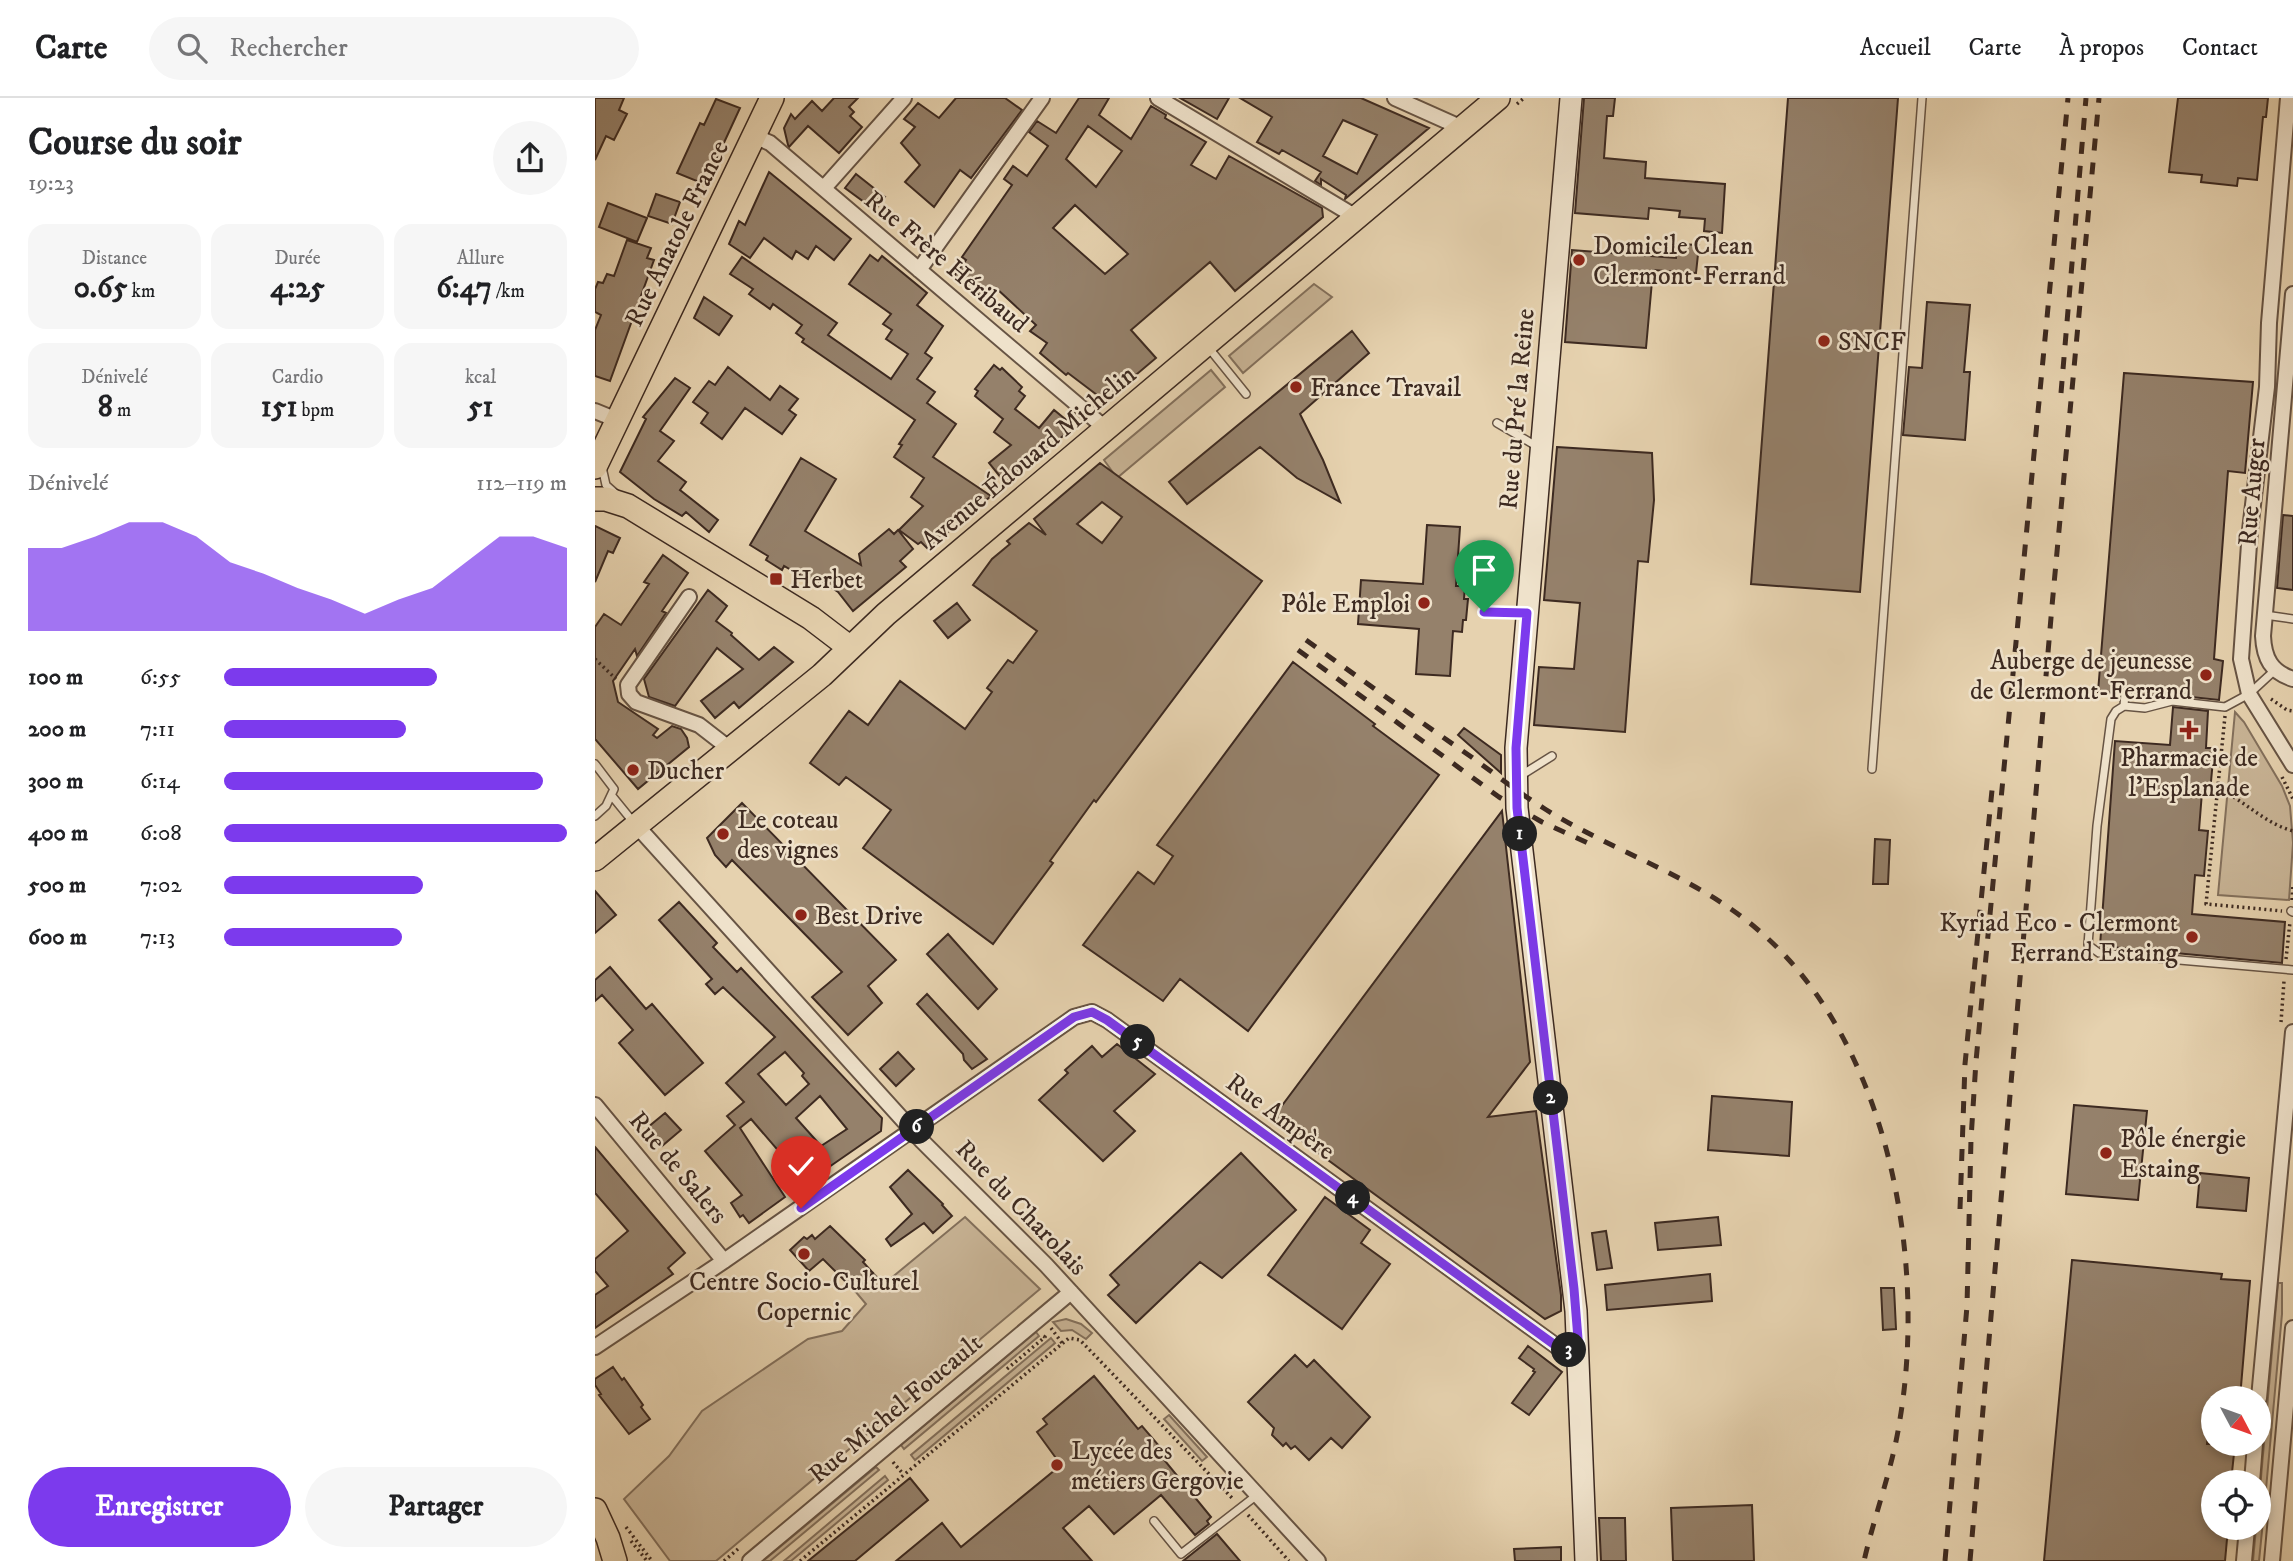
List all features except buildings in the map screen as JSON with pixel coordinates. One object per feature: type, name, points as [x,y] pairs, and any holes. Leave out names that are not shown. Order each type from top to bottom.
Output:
[{"type":"main road","name":"Rue Anatole France","points":[[599,460],[772,98]]},
{"type":"main road","name":"Avenue Édouard Michelin","points":[[595,859],[822,675],[849,648],[1105,428],[1498,98]]},
{"type":"main road","name":"Rue du Pré la Reine","points":[[1571,98],[1548,415],[1541,449],[1516,748],[1516,778],[1517,808],[1574,1289],[1579,1351],[1586,1561]]},
{"type":"main road","points":[[595,499],[628,506],[811,618],[849,648]]},
{"type":"main road","points":[[595,1510],[615,1561]]},
{"type":"main road","points":[[595,1552],[602,1561]]},
{"type":"street","points":[[824,188],[904,98]]},
{"type":"street","points":[[919,270],[1042,98]]},
{"type":"street","points":[[1157,98],[1356,217]]},
{"type":"street","points":[[1395,98],[1462,128]]},
{"type":"street","points":[[2288,98],[2269,323],[2267,387],[2250,530],[2241,659],[2249,694],[2293,765]]},
{"type":"street","name":"Rue Frère Héribaud","points":[[754,136],[770,143],[1105,428]]},
{"type":"street","name":"Rue Auger","points":[[2275,670],[2267,660],[2264,649],[2265,615],[2293,294]]},
{"type":"street","points":[[595,411],[617,420]]},
{"type":"street","points":[[689,597],[628,685],[629,694],[636,702],[699,725],[730,749]]},
{"type":"street","points":[[2275,670],[2293,679]]},
{"type":"street","name":"Rue du Charolais","points":[[636,825],[912,1130],[1071,1292],[1318,1561]]},
{"type":"street","name":"Rue Ampère","points":[[912,1130],[1074,1017],[1092,1012],[1107,1020],[1559,1348],[1579,1351]]},
{"type":"street","points":[[2260,1386],[2293,1032]]},
{"type":"street","name":"Rue de Salers","points":[[595,1105],[725,1261]]},
{"type":"street","points":[[595,1347],[725,1261],[912,1130]]},
{"type":"street","name":"Rue Michel Foucault","points":[[750,1561],[1071,1292]]},
{"type":"street","points":[[2272,1561],[2288,1430],[2293,1328]]},
{"type":"street","points":[[2244,1561],[2246,1540]]},
{"type":"lane","points":[[1872,769],[1922,98]]},
{"type":"lane","points":[[1205,344],[1246,394]]},
{"type":"lane","points":[[1497,423],[1541,449]]},
{"type":"lane","points":[[599,460],[606,485],[628,506]]},
{"type":"lane","points":[[1484,612],[1527,613]]},
{"type":"lane","points":[[2265,615],[2293,619]]},
{"type":"lane","points":[[2120,708],[2145,708],[2172,701],[2225,707],[2249,694],[2275,670]]},
{"type":"lane","points":[[2125,693],[2120,708],[2111,719],[2097,826],[2088,945],[2099,953],[2293,970]]},
{"type":"lane","points":[[1516,778],[1552,755]]},
{"type":"lane","points":[[595,764],[614,789],[612,796],[596,812]]},
{"type":"lane","points":[[612,796],[636,825]]},
{"type":"lane","points":[[1154,1521],[1181,1554],[1257,1494]]},
{"type":"path","points":[[595,659],[618,681],[628,685]]},
{"type":"path","points":[[2225,707],[2226,720],[2206,904],[2292,912]]},
{"type":"path","points":[[2219,789],[2231,794],[2262,817],[2293,831]]},
{"type":"path","points":[[800,1561],[1069,1338],[1080,1340],[1289,1561]]},
{"type":"shaded area","points":[[1314,284],[1332,297],[1243,373],[1229,356]]},
{"type":"shaded area","points":[[1211,370],[1225,387],[1117,478],[1104,460]]},
{"type":"shaded area","points":[[2235,712],[2244,722],[2282,786],[2290,806],[2293,843],[2289,900],[2218,895]]},
{"type":"shaded area","points":[[965,1217],[1040,1289],[716,1561],[670,1561],[624,1499],[669,1456],[702,1411],[808,1339],[842,1331],[866,1304],[855,1291],[873,1273],[884,1284]]},
{"type":"shaded area","points":[[2278,1283],[2282,1283],[2282,1314],[2271,1434],[2269,1386]]},
{"type":"shaded area","points":[[1066,1319],[1081,1324],[1092,1333],[1086,1339],[1072,1330],[1061,1331],[1053,1322]]},
{"type":"shaded area","points":[[1036,1332],[1039,1336],[904,1449],[901,1445]]},
{"type":"shaded area","points":[[1051,1338],[1055,1343],[915,1460],[911,1455]]},
{"type":"shaded area","points":[[1169,1415],[1207,1457],[1202,1461],[1164,1419]]},
{"type":"shaded area","points":[[2263,1456],[2269,1456],[2268,1470],[2262,1470]]},
{"type":"shaded area","points":[[876,1467],[879,1470],[770,1561],[763,1561]]},
{"type":"shaded area","points":[[885,1476],[888,1480],[791,1561],[784,1561]]},
{"type":"shaded area","points":[[2255,1540],[2261,1540],[2259,1561],[2253,1561]]},
{"type":"railway","points":[[1945,1561],[1967,1306],[1971,1139],[1976,1061],[2068,98]]},
{"type":"railway","points":[[2061,393],[2086,98]]},
{"type":"railway","points":[[1970,1561],[2052,606],[2099,98]]},
{"type":"railway","points":[[1306,640],[1545,809],[1681,879],[1733,910],[1757,929],[1802,975],[1838,1029],[1867,1090],[1888,1155],[1901,1222],[1907,1290],[1907,1356],[1900,1419],[1864,1561]]},
{"type":"railway","points":[[1298,650],[1499,797],[1542,822],[1588,843]]},
{"type":"railway","points":[[1960,1209],[1965,1064],[1993,780]]},
{"type":"place","name":"Domicile Clean Clermont-Ferrand","points":[[1579,260]]},
{"type":"place","name":"SNCF","points":[[1824,341]]},
{"type":"place","name":"France Travail","points":[[1296,387]]},
{"type":"place","name":"Herbet","points":[[776,579]]},
{"type":"place","name":"Pôle Emploi","points":[[1424,603]]},
{"type":"place","name":"Auberge de jeunesse de Clermont-Ferrand","points":[[2206,675]]},
{"type":"place","name":"Pharmacie de l'Esplanade","points":[[2189,730]]},
{"type":"place","name":"Ducher","points":[[633,770]]},
{"type":"place","name":"Le coteau des vignes","points":[[723,834]]},
{"type":"place","name":"Best Drive","points":[[801,915]]},
{"type":"place","name":"Kyriad Eco - Clermont Ferrand Estaing","points":[[2192,937]]},
{"type":"place","name":"Pôle énergie Estaing","points":[[2106,1153]]},
{"type":"place","name":"Centre Socio-Culturel Copernic","points":[[804,1254]]},
{"type":"place","name":"Lycée des métiers Gergovie","points":[[1057,1465]]},
{"type":"route","points":[[801,1208],[1074,1017],[1092,1012],[1107,1020],[1559,1348],[1579,1351],[1517,808],[1516,748],[1527,613],[1484,612]]}]
